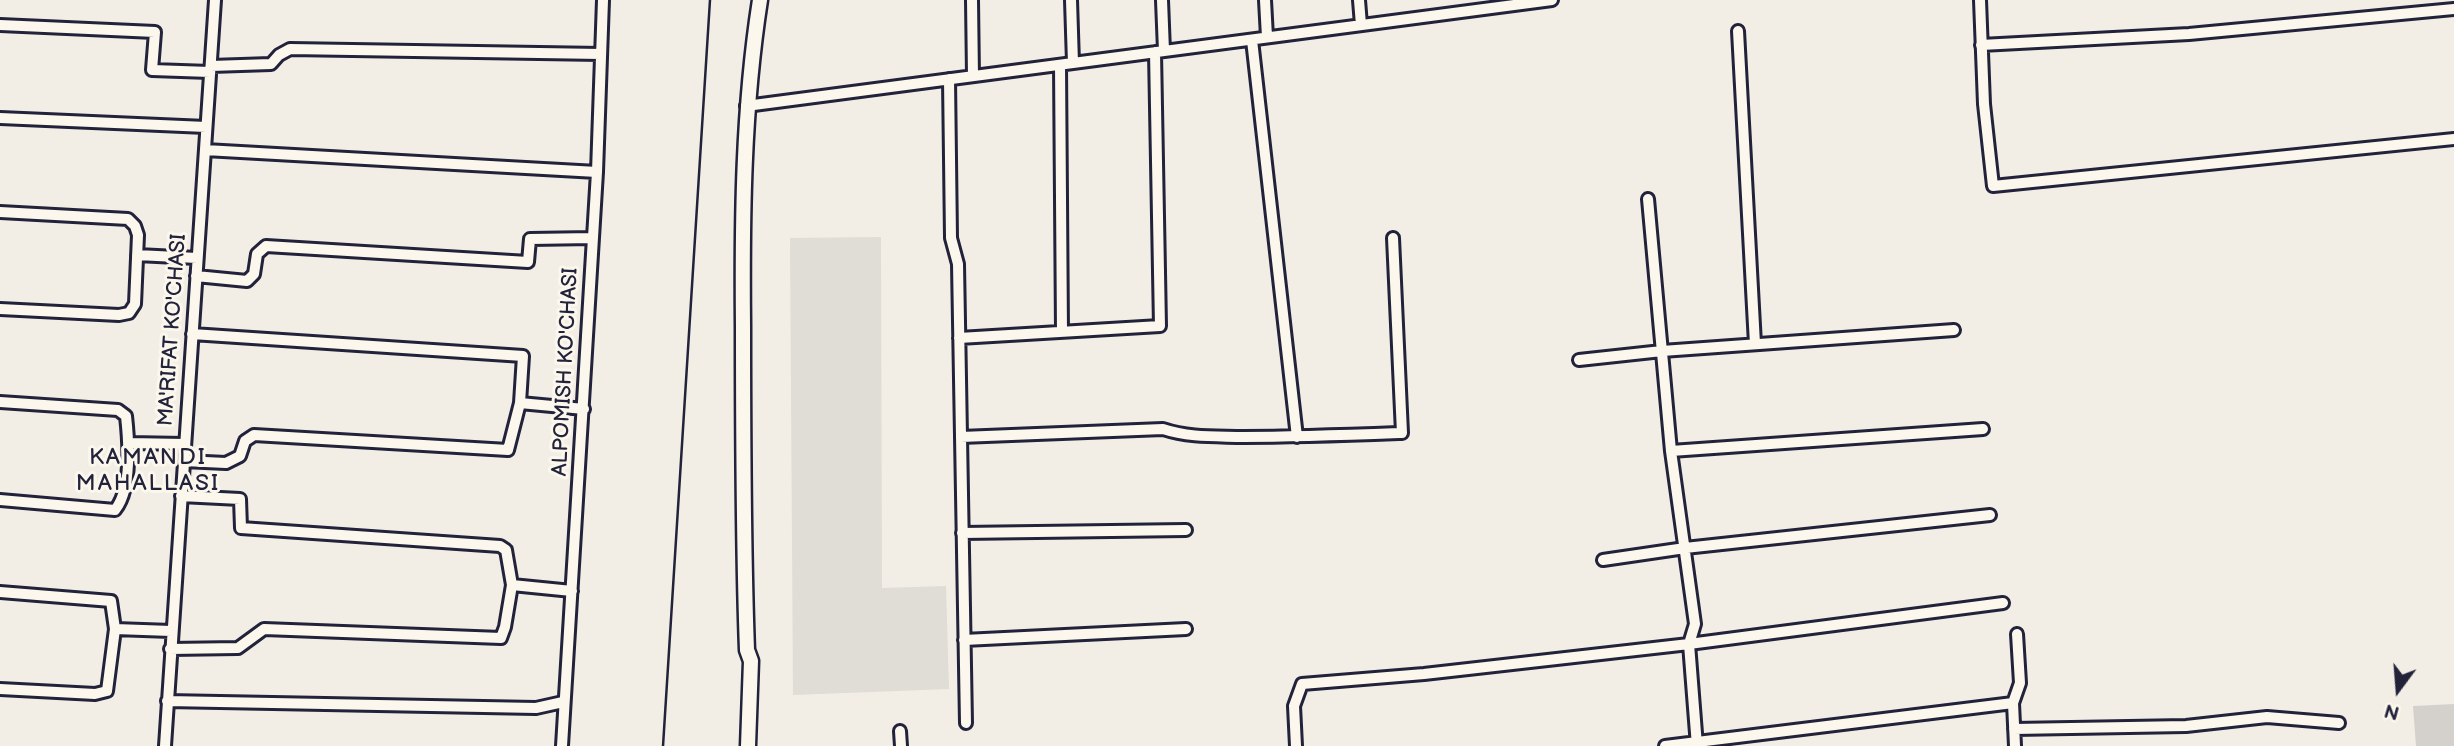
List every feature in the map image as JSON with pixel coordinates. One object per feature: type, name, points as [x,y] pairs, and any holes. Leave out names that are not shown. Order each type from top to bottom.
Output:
[{"type":"main road","points":[[748,746],[751,661],[747,650],[742,220],[746,106],[760,0]]},
{"type":"main road","points":[[740,746],[742,660],[747,650]]},
{"type":"street","name":"MA'RIFAT KO'CHASI","points":[[165,746],[215,0]]},
{"type":"street","name":"ALPOMISH KO'CHASI","points":[[562,746],[584,410],[603,0]]},
{"type":"street","points":[[972,0],[973,76]]},
{"type":"street","points":[[1071,0],[1073,63]]},
{"type":"street","points":[[959,338],[1160,326],[1159,52],[1162,0]]},
{"type":"street","points":[[1265,0],[1267,37]]},
{"type":"street","points":[[1359,0],[1361,25]]},
{"type":"street","points":[[1459,0],[1460,12]]},
{"type":"street","points":[[746,106],[1552,0]]},
{"type":"street","points":[[1980,0],[1984,104],[1993,186],[2454,139]]},
{"type":"street","points":[[1982,45],[2189,34],[2454,9]]},
{"type":"street","points":[[0,25],[155,32],[152,69],[210,69],[271,64],[279,55],[290,49],[601,54]]},
{"type":"street","points":[[1738,31],[1755,344]]},
{"type":"street","points":[[1252,40],[1297,437]]},
{"type":"street","points":[[1060,65],[1062,332]]},
{"type":"street","points":[[949,79],[951,238],[958,264],[966,723]]},
{"type":"street","points":[[0,118],[206,127]]},
{"type":"street","points":[[205,150],[597,172]]},
{"type":"street","points":[[1648,199],[1671,451],[1695,624],[1689,644],[1697,744]]},
{"type":"street","points":[[0,212],[128,219],[135,226],[138,235],[135,304],[129,313],[119,315],[0,309]]},
{"type":"street","points":[[196,276],[247,281],[254,274],[257,254],[266,246],[528,262],[530,239],[593,238]]},
{"type":"street","points":[[961,437],[1163,429],[1181,435],[1198,436],[1297,437],[1402,433],[1393,238]]},
{"type":"street","points":[[137,255],[197,258]]},
{"type":"street","points":[[1580,360],[1662,351],[1954,330]]},
{"type":"street","points":[[184,461],[226,463],[240,456],[245,441],[254,435],[508,450],[520,403],[523,356],[192,334]]},
{"type":"street","points":[[0,402],[118,410],[126,416],[129,443],[123,499],[115,510],[0,500]]},
{"type":"street","points":[[520,403],[584,410]]},
{"type":"street","points":[[1671,451],[1983,429]]},
{"type":"street","points":[[129,443],[184,444]]},
{"type":"street","points":[[170,649],[238,648],[264,629],[501,638],[512,585],[506,550],[500,546],[241,528],[240,499],[181,496]]},
{"type":"street","points":[[1603,560],[1685,548],[1990,515]]},
{"type":"street","points":[[962,533],[1186,530]]},
{"type":"street","points":[[512,585],[572,591]]},
{"type":"street","points":[[0,592],[111,601],[115,629],[107,691],[95,694],[0,689]]},
{"type":"street","points":[[1296,746],[1294,706],[1302,684],[1424,674],[1689,644],[2003,603]]},
{"type":"street","points":[[115,629],[171,631]]},
{"type":"street","points":[[964,640],[1186,629]]},
{"type":"street","points":[[2015,746],[2013,702],[2020,683],[2017,634]]},
{"type":"street","points":[[166,701],[537,708],[564,702]]},
{"type":"street","points":[[1665,746],[2013,702]]},
{"type":"street","points":[[2014,729],[2186,726],[2267,717],[2339,723]]},
{"type":"street","points":[[900,731],[901,746]]},
{"type":"shaded area","points":[[881,237],[882,588],[946,586],[949,689],[793,695],[790,238]]},
{"type":"shaded area","points":[[2454,704],[2454,746],[2416,746],[2413,706]]},
{"type":"railway","points":[[663,746],[710,0]]},
{"type":"district","name":"KAMANDI MAHALLASI","points":[[148,471]]}]
